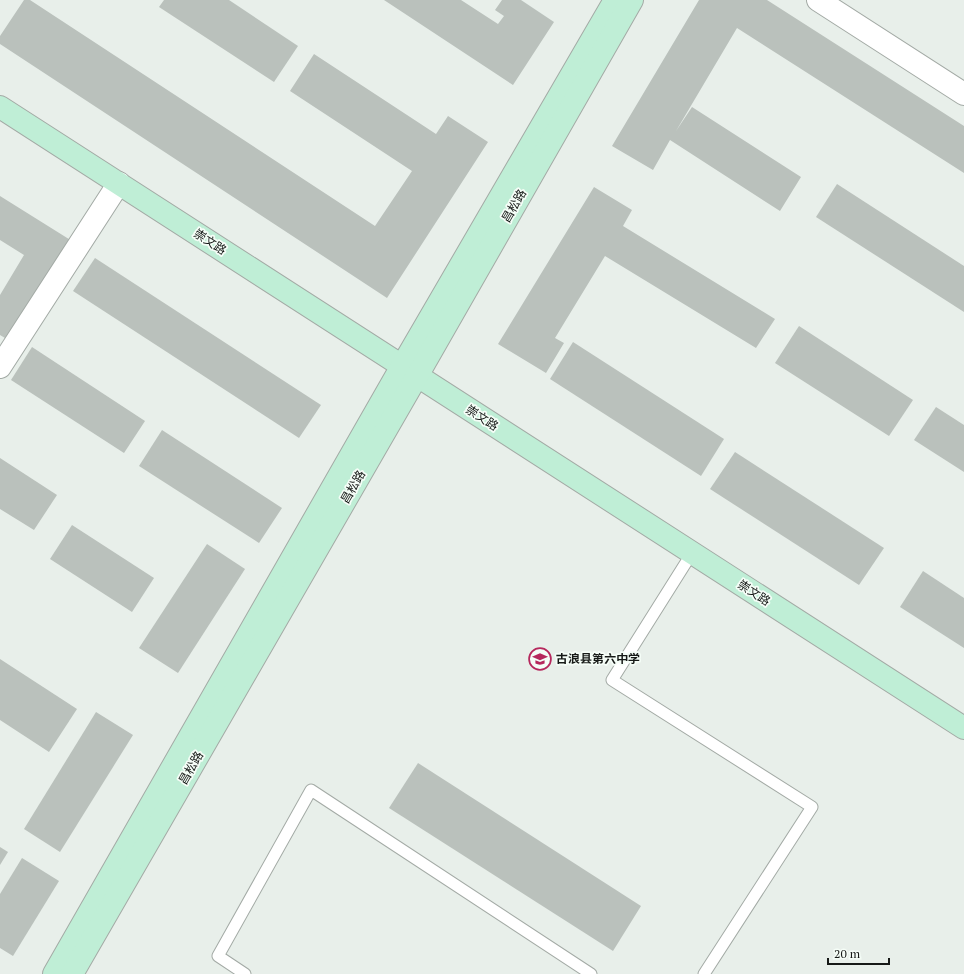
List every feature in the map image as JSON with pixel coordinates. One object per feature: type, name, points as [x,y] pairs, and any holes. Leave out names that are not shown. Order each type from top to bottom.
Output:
[{"type":"main road","name":"昌松路","points":[[72,974],[410,371],[615,0]]},
{"type":"main road","name":"昌松路","points":[[410,371],[632,0]]},
{"type":"main road","name":"崇文路","points":[[0,107],[964,728]]},
{"type":"main road","points":[[54,974],[410,371]]},
{"type":"street","points":[[818,0],[964,94]]},
{"type":"street","points":[[0,368],[119,183]]},
{"type":"lane","points":[[692,553],[612,680],[812,807],[704,974]]},
{"type":"lane","points":[[245,974],[218,956],[311,790],[591,974]]},
{"type":"building","points":[[24,0],[30,0],[375,226],[412,171],[290,91],[314,54],[436,134],[448,116],[488,142],[387,298],[0,44],[0,36]]},
{"type":"building","points":[[164,0],[229,0],[298,46],[274,82],[159,7]]},
{"type":"building","points":[[384,0],[461,0],[498,24],[504,16],[495,10],[502,0],[521,0],[554,22],[513,85]]},
{"type":"building","points":[[699,0],[767,0],[964,126],[964,173],[737,28],[676,131],[692,107],[801,177],[780,211],[670,140],[653,170],[612,146]]},
{"type":"building","points":[[837,184],[964,266],[964,312],[816,217]]},
{"type":"building","points":[[594,187],[632,210],[623,226],[775,319],[756,348],[605,256],[555,338],[564,343],[546,373],[498,344]]},
{"type":"building","points":[[0,196],[72,241],[10,341],[0,335],[0,295],[24,255],[0,240]]},
{"type":"building","points":[[95,258],[321,405],[299,438],[73,291]]},
{"type":"building","points":[[799,326],[913,400],[889,436],[775,363]]},
{"type":"building","points":[[573,342],[724,439],[701,476],[550,379]]},
{"type":"building","points":[[32,347],[145,421],[124,453],[11,380]]},
{"type":"building","points":[[936,407],[964,425],[964,472],[914,440]]},
{"type":"building","points":[[162,430],[282,508],[259,543],[139,466]]},
{"type":"building","points":[[735,452],[884,548],[859,585],[710,489]]},
{"type":"building","points":[[0,458],[57,495],[34,530],[0,509]]},
{"type":"building","points":[[72,525],[154,578],[132,612],[50,559]]},
{"type":"building","points":[[207,544],[245,569],[178,673],[139,648]]},
{"type":"building","points":[[923,571],[964,598],[964,648],[900,607]]},
{"type":"building","points":[[0,659],[77,709],[49,752],[0,720]]},
{"type":"building","points":[[96,712],[133,735],[60,852],[24,829]]},
{"type":"building","points":[[418,763],[641,906],[613,951],[389,808]]},
{"type":"building","points":[[0,847],[8,852],[0,865]]},
{"type":"building","points":[[22,858],[59,881],[13,956],[0,948],[0,894]]},
{"type":"place","name":"古浪县第六中学","points":[[540,659]]}]
